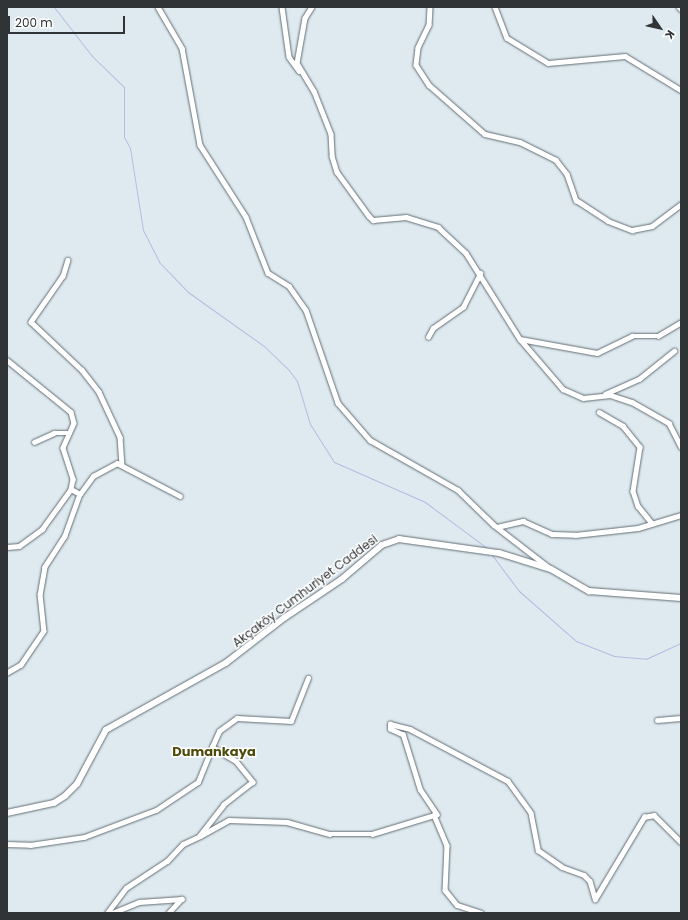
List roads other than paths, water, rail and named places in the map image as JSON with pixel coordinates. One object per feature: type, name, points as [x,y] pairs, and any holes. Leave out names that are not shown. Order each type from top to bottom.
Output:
[{"type":"main road","name":"Akçaköy Cumhuriyet Caddesi","points":[[7,813],[54,803],[65,796],[77,784],[106,730],[254,644],[284,618],[342,579],[382,545],[399,539],[499,553],[551,569],[589,591],[681,598]]},
{"type":"street","points":[[158,7],[182,48],[200,145],[246,217],[268,273],[289,286],[306,310],[338,403],[370,440],[458,490],[497,527],[551,569]]},
{"type":"street","points":[[282,7],[289,57],[314,91],[331,134],[332,156],[337,172],[369,216],[373,220],[406,217],[433,224],[463,249],[480,273],[520,339],[568,392],[583,398],[603,395],[639,379],[674,352]]},
{"type":"street","points":[[301,73],[297,52],[305,18],[312,7]]},
{"type":"street","points":[[430,7],[430,22],[418,48],[416,65],[429,85],[485,134],[520,142],[556,160],[567,174],[576,200],[608,221],[632,230],[652,226],[681,204]]},
{"type":"street","points":[[495,7],[507,38],[548,63],[625,56],[681,90]]},
{"type":"street","points":[[68,260],[63,276],[31,322],[82,370],[99,392],[120,437],[122,465]]},
{"type":"street","points":[[428,337],[434,328],[463,307],[480,273]]},
{"type":"street","points":[[520,339],[597,353],[632,336],[665,334],[681,322]]},
{"type":"street","points":[[7,360],[68,408],[73,418],[70,433],[63,448],[73,479],[71,489],[42,529],[19,546],[7,547]]},
{"type":"street","points":[[603,395],[626,399],[660,417],[669,424],[681,447]]},
{"type":"street","points":[[599,412],[623,426],[640,447],[633,491],[638,506],[652,522]]},
{"type":"street","points":[[34,442],[54,433],[70,433]]},
{"type":"street","points":[[7,673],[21,665],[44,631],[40,594],[45,568],[65,536],[80,494],[93,476],[112,465],[122,465],[180,496]]},
{"type":"street","points":[[71,489],[80,494]]},
{"type":"street","points":[[497,527],[523,521],[563,536],[638,528],[652,522],[681,515]]},
{"type":"street","points":[[7,844],[30,845],[84,837],[156,810],[198,782],[219,731],[237,718],[291,721],[308,678]]},
{"type":"street","points":[[657,720],[681,718]]},
{"type":"street","points":[[481,913],[457,904],[445,890],[447,845],[438,817],[420,790],[403,736],[390,729],[390,724],[410,729],[508,781],[531,814],[538,850],[562,867],[584,875],[590,881],[595,900],[644,817],[654,815],[681,842]]},
{"type":"street","points":[[200,836],[224,805],[253,782],[236,762],[212,747]]},
{"type":"street","points":[[107,913],[126,888],[167,861],[183,844],[229,820],[287,822],[329,834],[372,834],[425,816],[438,817]]},
{"type":"street","points":[[112,913],[132,903],[182,899],[170,913]]},
{"type":"waterway","points":[[54,7],[92,56],[124,87],[124,137],[130,148],[143,230],[159,262],[188,292],[265,347],[288,369],[297,381],[310,424],[334,462],[425,502],[487,548]]},
{"type":"waterway","points":[[492,555],[519,591],[576,641],[614,656],[646,659],[681,643]]},
{"type":"district","name":"Dumankaya","points":[[214,752]]}]
